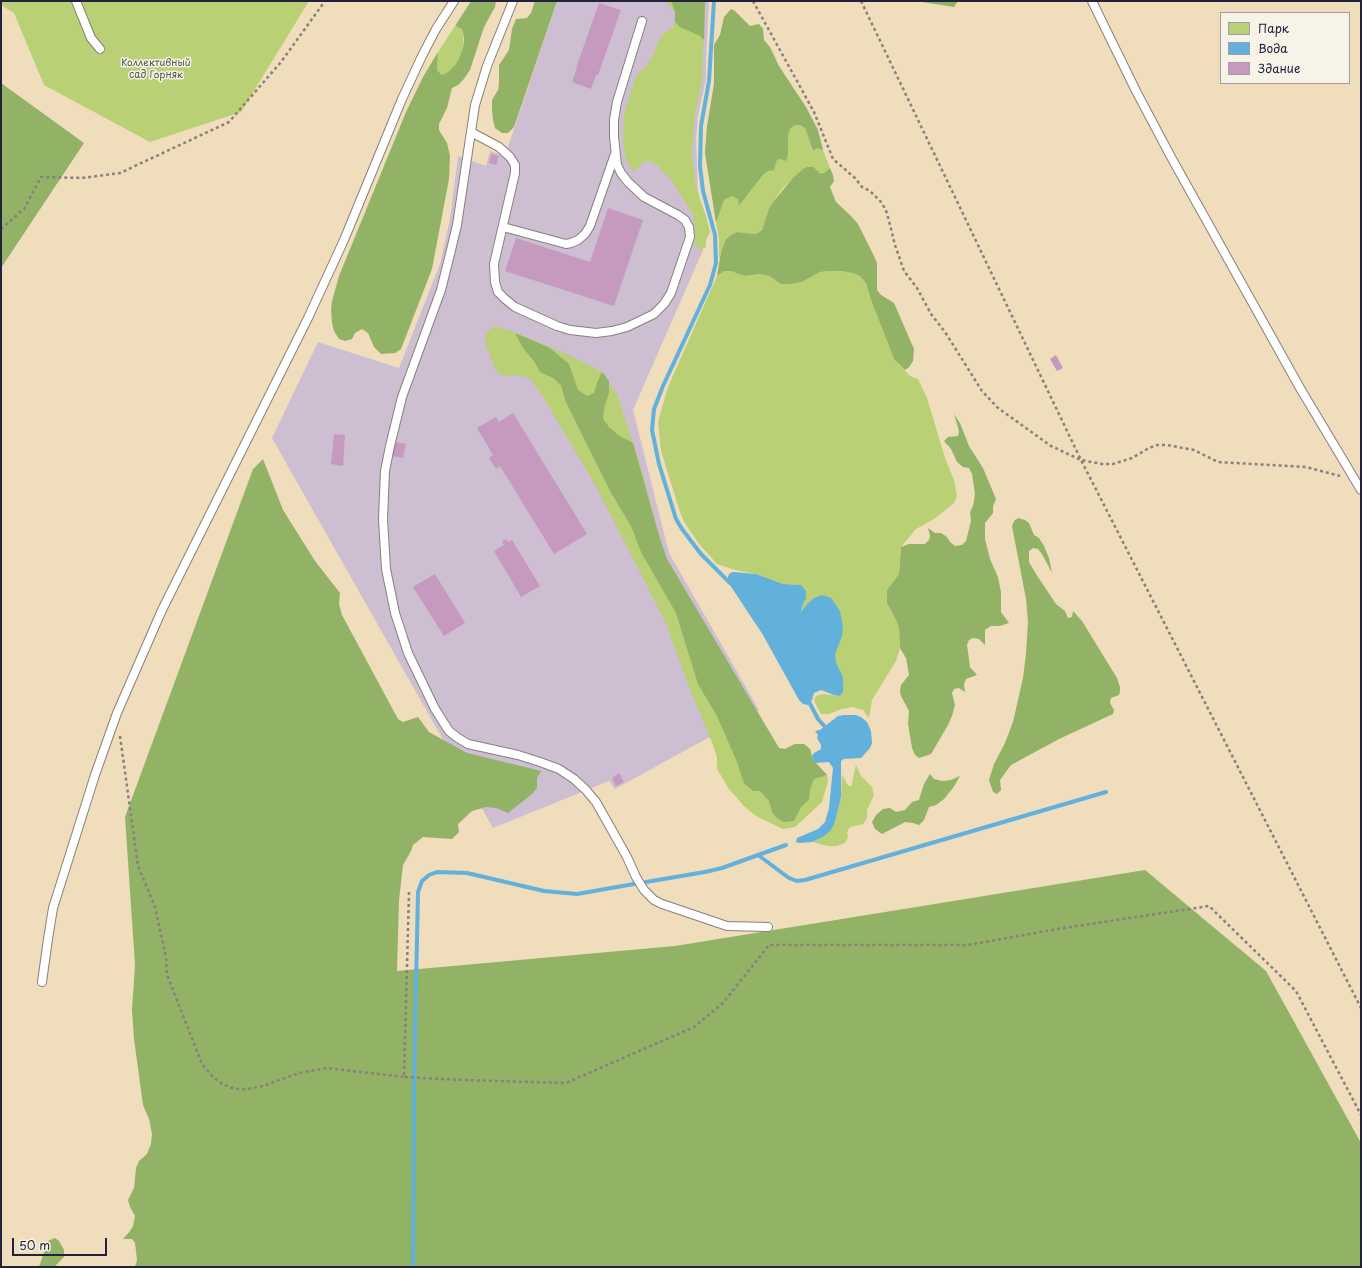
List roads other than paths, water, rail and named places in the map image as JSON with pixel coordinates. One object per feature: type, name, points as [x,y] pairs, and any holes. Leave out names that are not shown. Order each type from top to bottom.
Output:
[{"type":"lane","points":[[76,1],[91,38],[100,49]]},
{"type":"lane","points":[[42,982],[53,908],[94,775],[117,713],[162,610],[308,318],[347,233],[402,100],[422,56],[454,1]]},
{"type":"lane","points":[[513,1],[487,66],[475,105],[451,250],[441,290],[420,344],[398,412],[385,471],[383,519],[386,569],[395,613],[408,653],[442,721],[449,731],[468,744],[518,755],[559,769],[574,779],[596,802],[644,890],[654,900],[726,926],[768,927]]},
{"type":"lane","points":[[1092,1],[1136,91],[1171,157],[1300,388],[1361,490]]},
{"type":"lane","points":[[471,132],[499,147],[510,157],[515,165],[515,173],[494,264],[498,292],[505,299],[515,307],[564,328],[596,333],[627,327],[654,314],[664,304],[671,293],[690,237],[689,227],[685,220],[678,214],[644,197],[628,182],[621,173],[615,154],[614,120],[617,102],[642,21]]},
{"type":"lane","points":[[503,227],[566,244],[572,244],[585,234],[590,226],[615,154]]},
{"type":"water","points":[[733,572],[756,574],[783,584],[801,585],[806,591],[806,598],[801,612],[814,598],[822,595],[831,598],[840,611],[843,627],[842,636],[835,654],[836,663],[843,677],[843,692],[840,696],[821,690],[814,693],[812,700],[808,705],[803,704],[799,700],[763,635],[728,582],[728,576]]},
{"type":"water","points":[[856,715],[867,722],[871,731],[872,743],[870,748],[861,758],[844,759],[841,761],[841,797],[835,822],[831,830],[823,837],[812,842],[796,842],[797,838],[818,829],[825,822],[829,808],[833,768],[829,762],[816,763],[813,760],[812,756],[814,753],[821,749],[821,745],[817,738],[818,735],[815,731],[820,730],[838,716]]},
{"type":"waterway","points":[[714,1],[709,81],[701,126],[700,166],[703,191],[715,235],[716,263],[710,285],[663,386],[654,409],[652,430],[659,464],[676,519],[701,554],[730,583]]},
{"type":"waterway","points":[[807,698],[818,719],[827,729]]},
{"type":"waterway","points":[[758,855],[789,878],[797,881],[805,880],[1106,792]]},
{"type":"waterway","points":[[646,882],[722,868],[786,845]]},
{"type":"waterway","points":[[413,1267],[414,1077],[418,892],[422,881],[429,875],[437,872],[467,873],[544,891],[577,894],[634,884]]},
{"type":"park label","name":"Коллективный сад Горняк","points":[[156,68]]}]
